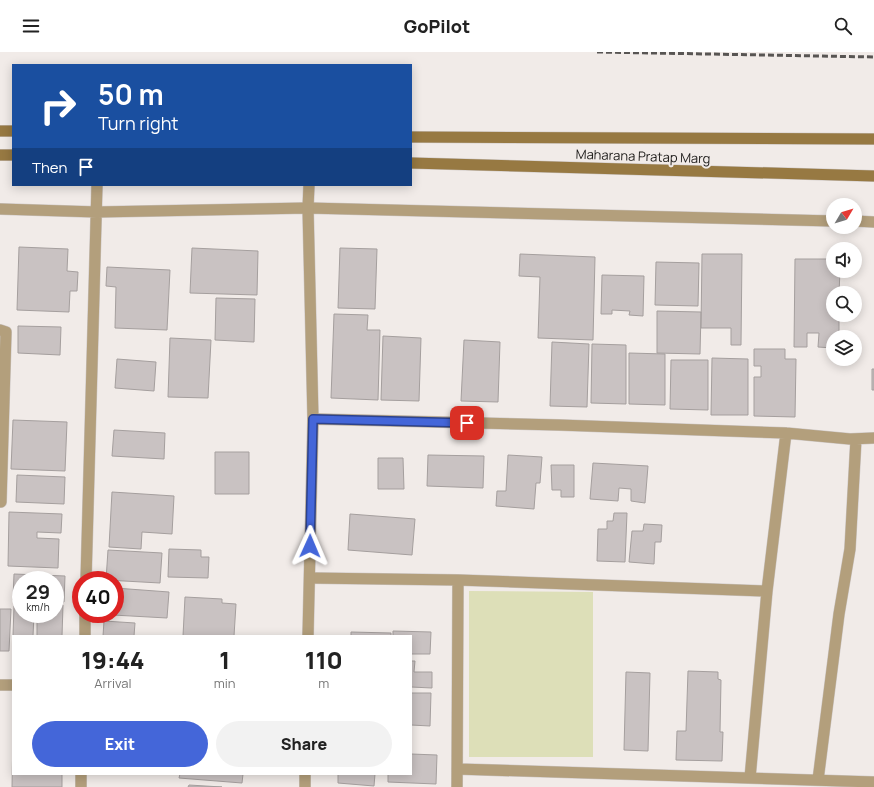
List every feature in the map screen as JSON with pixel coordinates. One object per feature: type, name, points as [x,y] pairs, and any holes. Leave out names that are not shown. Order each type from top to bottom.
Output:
[{"type":"main road","points":[[0,131],[12,131]]},
{"type":"main road","name":"Maharana Pratap Marg","points":[[412,137],[874,139]]},
{"type":"main road","points":[[0,155],[12,155]]},
{"type":"main road","name":"Maharana Pratap Marg","points":[[412,163],[874,176]]},
{"type":"street","points":[[86,571],[97,186]]},
{"type":"street","points":[[308,635],[313,419],[308,208],[309,186]]},
{"type":"street","points":[[0,209],[96,212],[308,208],[826,221]]},
{"type":"street","points":[[862,221],[874,222]]},
{"type":"street","points":[[0,330],[6,332],[1,502]]},
{"type":"street","points":[[313,419],[559,425],[786,433],[850,440],[874,438]]},
{"type":"street","points":[[750,778],[767,591],[786,433]]},
{"type":"street","points":[[818,780],[839,614],[850,549],[856,439]]},
{"type":"street","points":[[310,578],[458,580],[767,591]]},
{"type":"street","points":[[456,787],[458,580]]},
{"type":"street","points":[[85,635],[86,623]]},
{"type":"street","points":[[0,685],[12,685]]},
{"type":"street","points":[[457,769],[874,782]]},
{"type":"street","points":[[81,775],[81,787]]},
{"type":"street","points":[[305,775],[305,787]]},
{"type":"green space","points":[[469,591],[593,592],[593,757],[469,757]]},
{"type":"building","points":[[19,247],[68,249],[67,271],[78,272],[77,291],[70,291],[69,312],[17,310]]},
{"type":"building","points":[[192,248],[258,251],[257,295],[190,293]]},
{"type":"building","points":[[340,248],[377,249],[375,309],[338,308]]},
{"type":"building","points":[[520,254],[595,257],[593,340],[538,338],[540,277],[519,276]]},
{"type":"building","points":[[702,254],[742,254],[741,345],[731,345],[731,328],[701,328]]},
{"type":"building","points":[[795,259],[826,259],[826,278],[840,278],[839,286],[826,286],[826,322],[839,322],[839,330],[826,330],[826,348],[818,347],[819,333],[807,333],[807,347],[794,347]]},
{"type":"building","points":[[656,262],[699,263],[698,306],[655,305]]},
{"type":"building","points":[[107,267],[170,270],[167,330],[115,328],[116,287],[106,286]]},
{"type":"building","points":[[602,275],[644,276],[643,316],[629,315],[630,311],[612,310],[612,314],[601,314]]},
{"type":"building","points":[[216,298],[255,299],[254,342],[215,340]]},
{"type":"building","points":[[657,311],[701,312],[700,354],[657,353]]},
{"type":"building","points":[[334,314],[368,315],[367,330],[380,330],[378,400],[331,398]]},
{"type":"building","points":[[18,326],[61,327],[60,355],[18,353]]},
{"type":"building","points":[[383,336],[421,338],[419,401],[381,400]]},
{"type":"building","points":[[170,338],[211,340],[208,398],[168,397]]},
{"type":"building","points":[[464,340],[500,342],[498,402],[461,401]]},
{"type":"building","points":[[552,342],[589,344],[587,407],[550,406]]},
{"type":"building","points":[[592,344],[626,345],[626,404],[591,403]]},
{"type":"building","points":[[754,349],[785,349],[785,359],[796,359],[795,417],[754,416],[754,377],[761,377],[761,366],[754,366]]},
{"type":"building","points":[[629,353],[665,354],[665,405],[629,404]]},
{"type":"building","points":[[712,358],[748,359],[748,415],[711,415]]},
{"type":"building","points":[[117,359],[156,362],[154,391],[115,388]]},
{"type":"building","points":[[671,360],[708,360],[708,410],[670,409]]},
{"type":"building","points":[[872,369],[874,369],[874,390],[872,390]]},
{"type":"building","points":[[13,420],[67,422],[65,471],[11,469]]},
{"type":"building","points":[[114,430],[165,433],[164,459],[112,456]]},
{"type":"building","points":[[215,452],[249,452],[249,494],[215,494]]},
{"type":"building","points":[[428,455],[484,456],[483,488],[427,486]]},
{"type":"building","points":[[508,455],[542,457],[540,483],[536,483],[534,509],[496,506],[497,491],[506,491]]},
{"type":"building","points":[[378,458],[403,458],[404,489],[378,489]]},
{"type":"building","points":[[593,463],[648,466],[645,503],[631,501],[631,489],[619,488],[618,501],[590,499]]},
{"type":"building","points":[[551,465],[574,465],[574,497],[561,497],[561,490],[552,490]]},
{"type":"building","points":[[17,475],[65,477],[64,504],[16,502]]},
{"type":"building","points":[[112,492],[174,496],[172,534],[142,532],[141,549],[109,547]]},
{"type":"building","points":[[9,512],[62,514],[61,533],[37,532],[37,538],[59,539],[58,568],[8,566]]},
{"type":"building","points":[[614,513],[627,513],[625,562],[597,561],[598,529],[607,529],[607,521],[613,521]]},
{"type":"building","points":[[350,514],[415,519],[412,555],[348,550]]},
{"type":"building","points":[[644,524],[662,525],[661,542],[655,542],[654,564],[629,562],[632,531],[643,531]]},
{"type":"building","points":[[169,549],[201,550],[201,557],[209,557],[208,578],[168,577]]},
{"type":"building","points":[[108,550],[162,553],[160,583],[124,581],[124,571],[107,571]]},
{"type":"building","points":[[64,576],[65,576],[64,602]]},
{"type":"building","points":[[124,589],[169,592],[167,618],[124,616]]},
{"type":"building","points":[[185,597],[222,599],[222,603],[236,604],[234,635],[183,635]]},
{"type":"building","points":[[0,609],[11,609],[9,651],[0,651]]},
{"type":"building","points":[[13,623],[34,623],[33,635],[13,635]]},
{"type":"building","points":[[37,623],[62,623],[62,635],[37,635]]},
{"type":"building","points":[[104,623],[135,623],[134,635],[103,635]]},
{"type":"building","points":[[393,631],[431,632],[430,654],[412,654],[412,635],[393,635]]},
{"type":"building","points":[[351,632],[391,633],[391,635],[351,635]]},
{"type":"building","points":[[412,661],[415,661],[414,672],[432,672],[432,688],[412,687]]},
{"type":"building","points":[[688,671],[718,672],[718,679],[721,680],[720,732],[723,732],[722,761],[676,760],[677,731],[686,731]]},
{"type":"building","points":[[626,672],[650,673],[648,751],[624,750]]},
{"type":"building","points":[[412,693],[431,693],[430,726],[412,725]]},
{"type":"building","points":[[412,754],[437,755],[436,784],[388,782],[388,775],[412,775]]},
{"type":"building","points":[[12,775],[62,775],[62,787],[12,787]]},
{"type":"building","points":[[180,775],[243,775],[242,783],[179,778]]},
{"type":"building","points":[[338,775],[375,775],[374,786],[338,783]]},
{"type":"building","points":[[189,785],[222,787],[188,787]]},
{"type":"railway","points":[[597,52],[874,57]]},
{"type":"route","points":[[310,546],[313,419],[467,423]]}]
